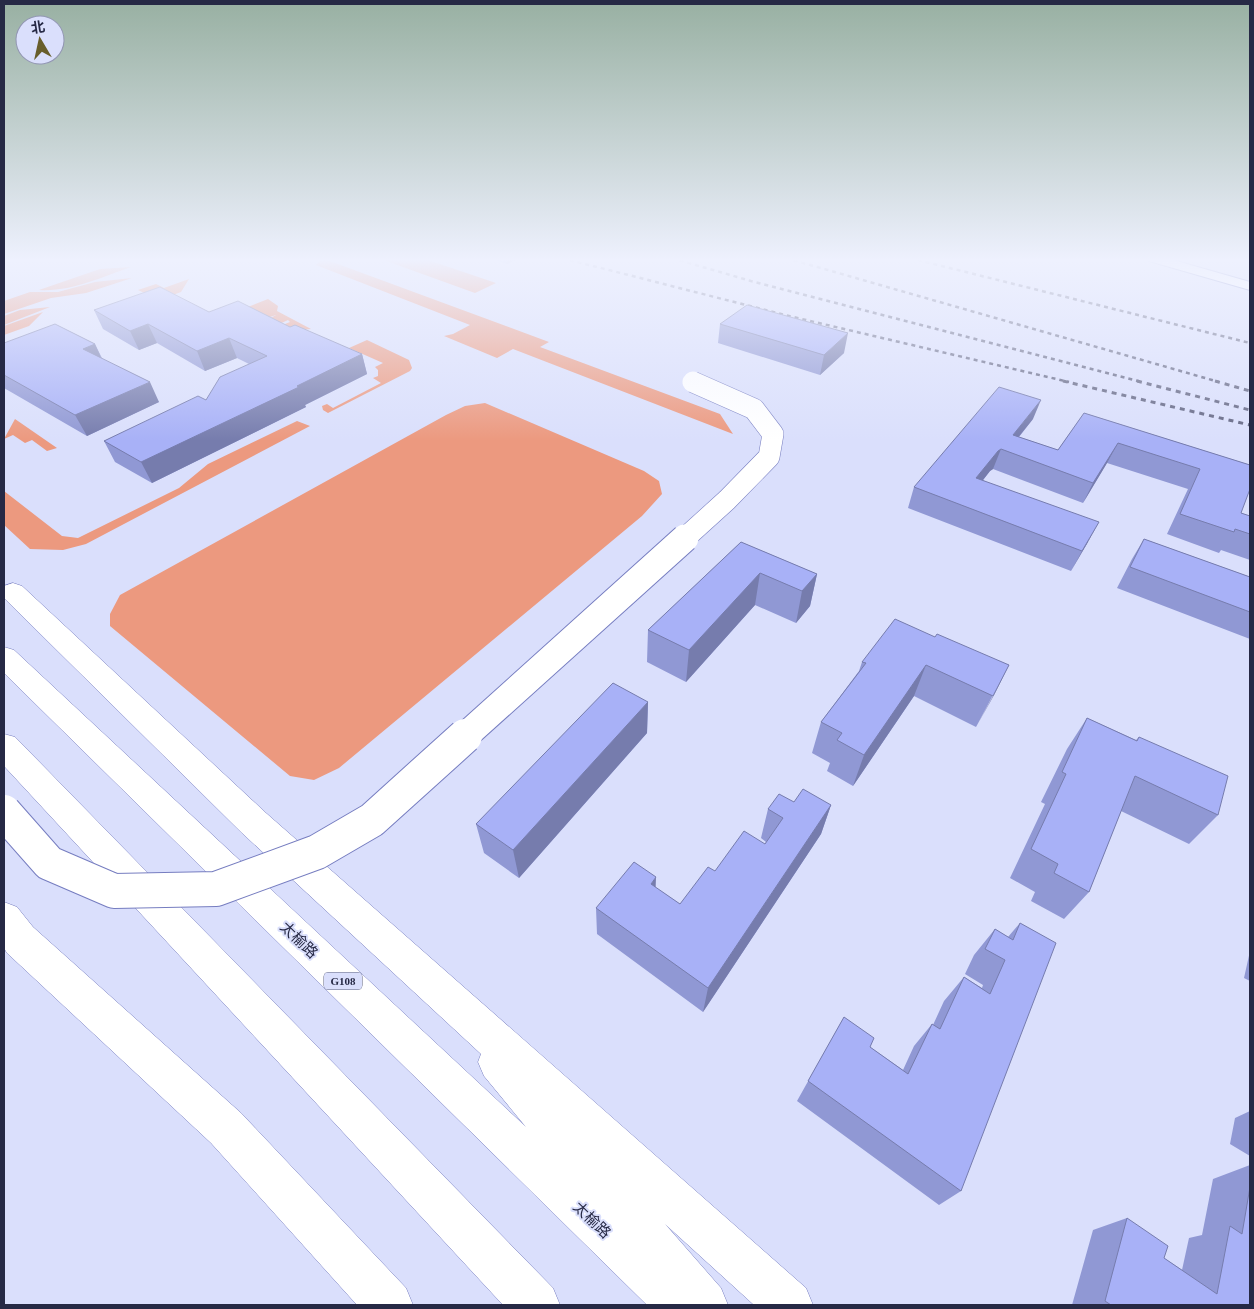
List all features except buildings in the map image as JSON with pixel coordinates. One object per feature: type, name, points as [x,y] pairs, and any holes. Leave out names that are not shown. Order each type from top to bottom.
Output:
[{"type":"highway","points":[[4,812],[49,863],[114,891],[216,889],[317,852],[372,820],[727,500],[769,457],[773,434],[754,409],[693,382]]},
{"type":"highway","points":[[13,592],[254,823],[790,1305]]},
{"type":"highway","name":"太榆路","points":[[4,657],[681,1305]]},
{"type":"highway","points":[[4,746],[536,1305]]},
{"type":"highway","points":[[4,919],[20,940],[226,1128],[390,1305]]},
{"type":"highway","points":[[429,981],[704,1305]]},
{"type":"shaded area","points":[[4,319],[19,319],[4,325]]},
{"type":"shaded area","points":[[23,319],[36,319],[29,326],[4,335],[4,326]]},
{"type":"shaded area","points":[[292,319],[311,329],[290,331],[280,326],[290,322],[288,320],[277,325],[267,320]]},
{"type":"shaded area","points":[[455,319],[487,319],[549,342],[540,347],[720,414],[733,434],[513,349],[497,358],[444,336],[453,334],[470,325]]},
{"type":"shaded area","points":[[367,340],[409,360],[412,368],[410,371],[328,413],[323,410],[322,406],[327,404],[333,408],[381,383],[373,378],[378,376],[378,370],[375,367],[383,363],[349,348]]},
{"type":"shaded area","points":[[485,403],[644,471],[659,481],[662,494],[642,516],[339,768],[314,780],[290,776],[110,626],[110,614],[120,595],[446,415],[465,406]]},
{"type":"shaded area","points":[[15,419],[57,448],[47,451],[32,440],[25,443],[13,435],[4,439]]},
{"type":"shaded area","points":[[297,421],[310,426],[86,544],[63,550],[30,549],[4,525],[4,491],[62,536],[78,538],[179,488],[208,464]]},
{"type":"railway","points":[[802,319],[1069,382]]},
{"type":"railway","points":[[898,319],[1142,382]]},
{"type":"railway","points":[[999,319],[1219,382]]},
{"type":"railway","points":[[1154,319],[1250,343]]},
{"type":"railway","points":[[1063,381],[1250,425]]},
{"type":"railway","points":[[1137,381],[1250,410]]},
{"type":"railway","points":[[1215,381],[1250,391]]}]
